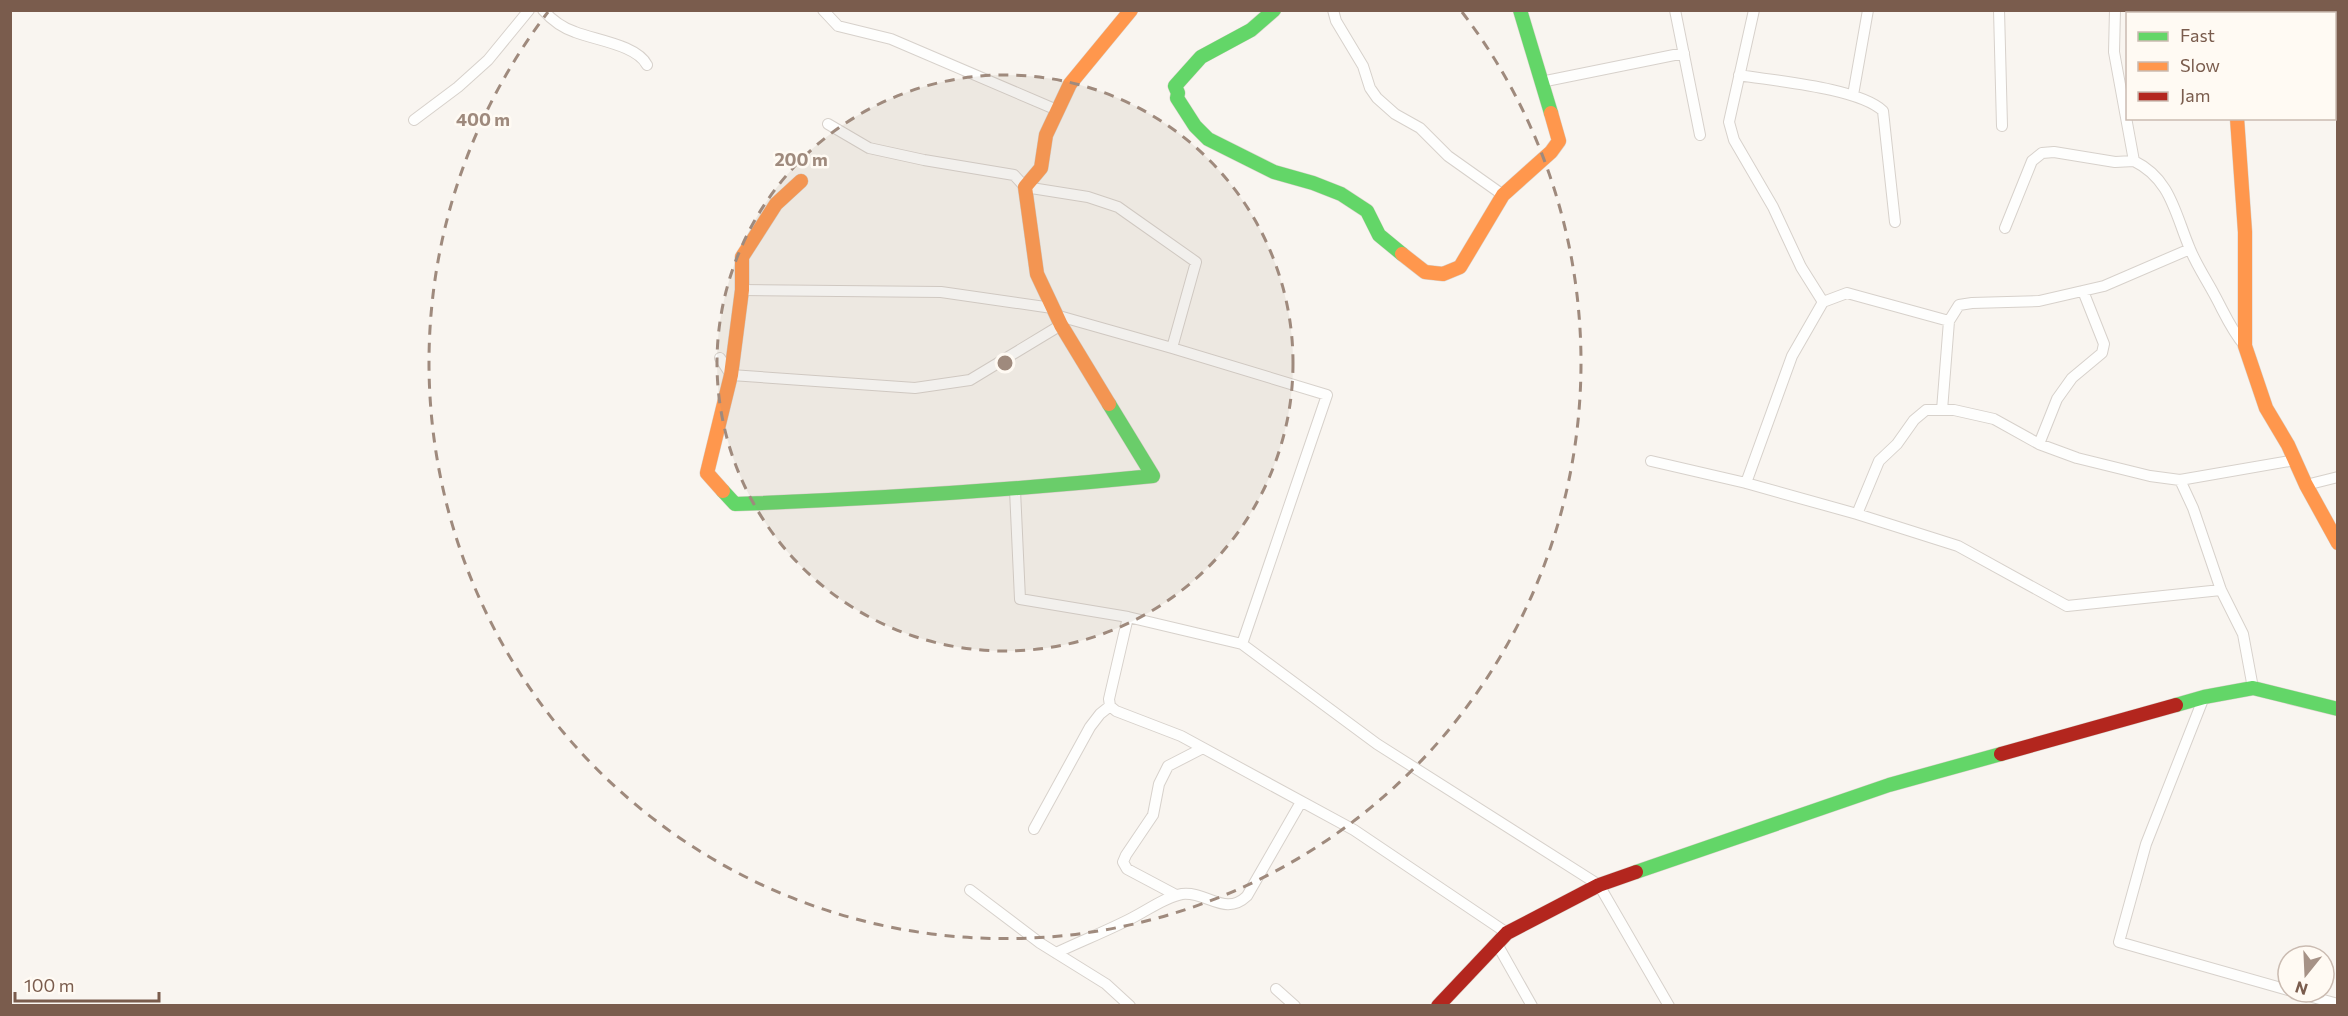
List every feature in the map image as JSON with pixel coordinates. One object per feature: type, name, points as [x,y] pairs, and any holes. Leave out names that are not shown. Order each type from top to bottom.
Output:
[{"type":"street","points":[[414,120],[458,87],[488,60],[529,10]]},
{"type":"street","points":[[543,10],[574,32],[634,52],[644,59],[647,65]]},
{"type":"street","points":[[823,10],[838,26],[891,39],[1057,110]]},
{"type":"street","points":[[801,181],[776,204],[742,257],[742,290],[730,375],[707,473],[735,504],[839,501],[1015,490],[1153,476],[1057,316],[1037,274],[1026,187],[1041,168],[1046,135],[1070,84],[1131,10]]},
{"type":"street","points":[[1274,10],[1251,30],[1201,57],[1175,86],[1178,93],[1176,99],[1195,126],[1208,139],[1274,172],[1341,194],[1367,212],[1379,234],[1425,272],[1443,274],[1460,267],[1503,195],[1551,152],[1558,141],[1520,10]]},
{"type":"street","points":[[1333,10],[1336,21],[1363,66],[1370,88],[1377,98],[1395,114],[1420,128],[1441,150],[1503,195]]},
{"type":"street","points":[[1675,10],[1700,135]]},
{"type":"street","points":[[1754,10],[1729,122],[1734,140],[1773,207],[1801,267],[1823,302]]},
{"type":"street","points":[[1853,95],[1868,10]]},
{"type":"street","points":[[1999,10],[2002,126]]},
{"type":"street","points":[[2115,10],[2114,52],[2126,117]]},
{"type":"street","points":[[1541,82],[1684,53]]},
{"type":"street","points":[[1739,75],[1853,95],[1874,103],[1883,111],[1895,222]]},
{"type":"street","points":[[2126,120],[2134,161]]},
{"type":"street","points":[[2237,120],[2245,232],[2245,346],[2266,408],[2337,543]]},
{"type":"street","points":[[828,124],[869,148],[1014,175],[1026,187],[1088,197],[1118,207],[1196,262],[1172,348]]},
{"type":"street","points":[[2005,228],[2032,161],[2042,153],[2054,152],[2115,162],[2134,161],[2156,175],[2180,218],[2190,249],[2233,333],[2245,346]]},
{"type":"street","points":[[1942,410],[1949,321],[1959,306],[2039,301],[2104,286],[2190,249]]},
{"type":"street","points":[[742,290],[941,292],[1057,316],[1327,395],[1242,644]]},
{"type":"street","points":[[2039,444],[2057,399],[2072,378],[2102,353],[2104,344],[2083,291]]},
{"type":"street","points":[[1746,483],[1792,356],[1823,302],[1847,293],[1949,321]]},
{"type":"street","points":[[730,375],[915,388],[970,380],[1057,316]]},
{"type":"street","points":[[720,358],[730,375]]},
{"type":"street","points":[[1857,514],[1879,461],[1897,444],[1914,420],[1926,410],[1942,410],[1994,419],[2039,444],[2098,464],[2180,480],[2295,460]]},
{"type":"street","points":[[1651,461],[1746,483],[1857,514],[1958,546],[2067,606],[2221,590]]},
{"type":"street","points":[[2306,484],[2337,477]]},
{"type":"street","points":[[2180,480],[2193,508],[2221,590],[2243,634],[2253,688]]},
{"type":"street","points":[[1015,490],[1020,599],[1128,617],[1242,644],[1377,744],[1599,885],[1669,1005]]},
{"type":"street","points":[[1128,617],[1109,699],[1110,706],[1116,711],[1181,736],[1354,830],[1507,933]]},
{"type":"street","points":[[1438,1005],[1507,933],[1599,885],[1889,785],[2204,697],[2253,688],[2337,709]]},
{"type":"street","points":[[2204,697],[2146,844],[2119,942],[2276,987]]},
{"type":"street","points":[[1034,830],[1089,727],[1110,706]]},
{"type":"street","points":[[1176,895],[1127,869],[1123,861],[1153,815],[1160,784],[1168,766],[1203,748]]},
{"type":"street","points":[[1056,953],[1176,895],[1187,893],[1229,905],[1239,903],[1247,896],[1301,802]]},
{"type":"street","points":[[970,890],[1014,925],[1106,984],[1130,1005]]},
{"type":"street","points":[[1497,944],[1532,1005]]},
{"type":"street","points":[[1276,989],[1295,1005]]},
{"type":"traffic: fast","points":[[1274,10],[1251,30],[1201,57],[1175,86],[1178,93],[1177,98],[1195,126],[1208,139],[1274,172],[1341,194],[1367,211],[1379,235],[1402,254]]},
{"type":"traffic: fast","points":[[1520,10],[1551,113]]},
{"type":"traffic: fast","points":[[723,491],[735,504],[1049,486],[1153,476],[1109,404]]},
{"type":"traffic: fast","points":[[2176,705],[2253,688],[2338,709]]},
{"type":"traffic: fast","points":[[1636,872],[1889,785],[2001,754]]},
{"type":"traffic: slow","points":[[1109,404],[1061,325],[1037,274],[1025,187],[1041,168],[1046,135],[1070,84],[1131,10]]},
{"type":"traffic: slow","points":[[1402,254],[1425,272],[1443,274],[1460,267],[1503,195],[1551,152],[1559,141],[1551,113]]},
{"type":"traffic: slow","points":[[2237,120],[2245,232],[2245,346],[2266,408],[2288,445],[2306,485],[2338,543]]},
{"type":"traffic: slow","points":[[723,491],[707,473],[731,375],[742,290],[742,257],[776,204],[801,181]]},
{"type":"traffic: jam","points":[[2001,754],[2176,705]]},
{"type":"traffic: jam","points":[[1438,1006],[1507,933],[1599,885],[1636,872]]}]
